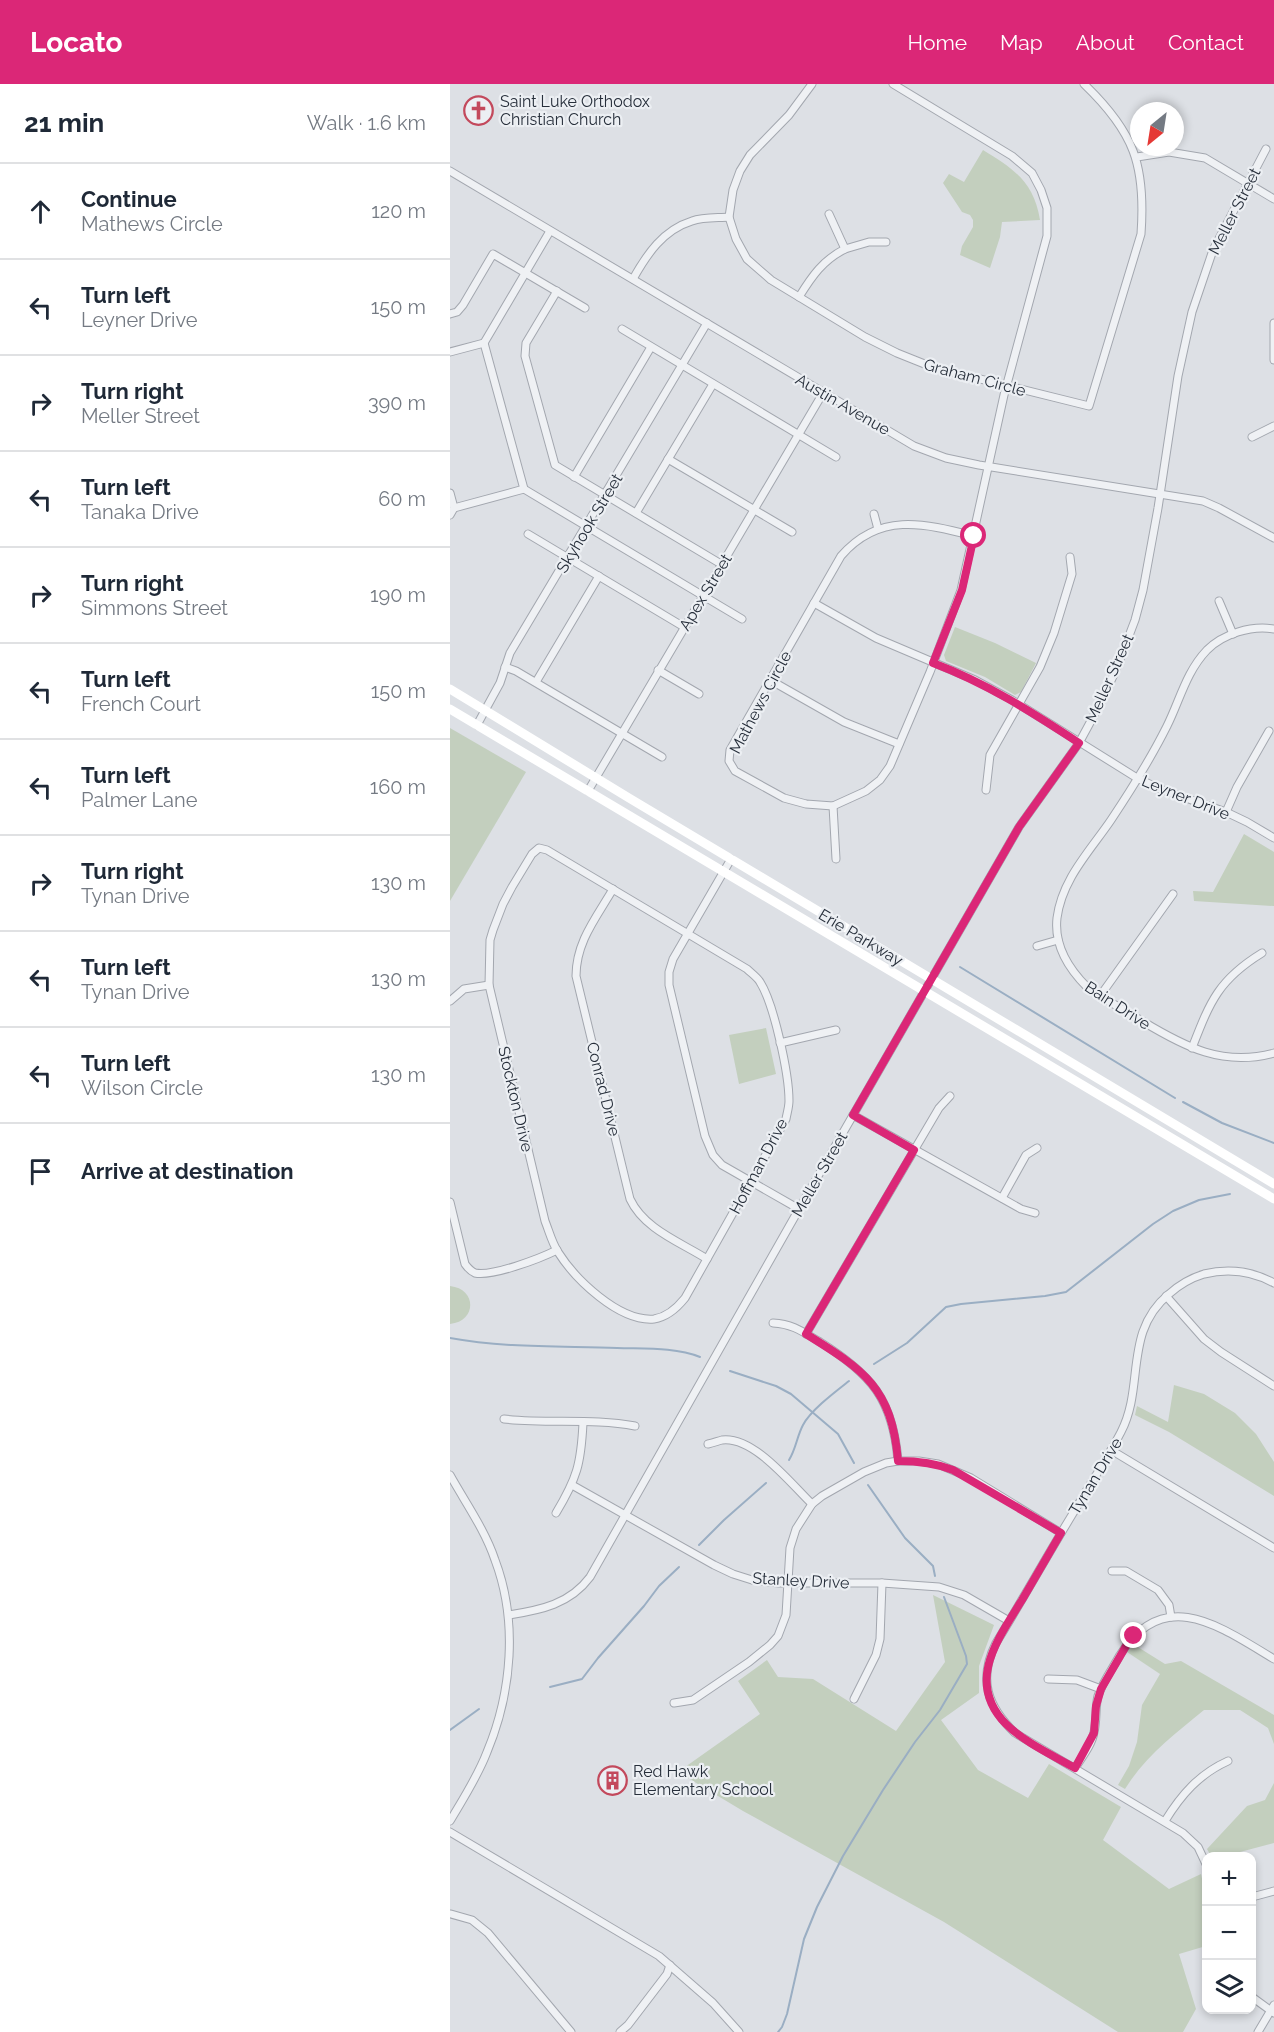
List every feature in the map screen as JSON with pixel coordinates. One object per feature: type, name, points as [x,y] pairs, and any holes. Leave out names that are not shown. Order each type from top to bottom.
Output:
[{"type":"main road","name":"Erie Parkway","points":[[450,689],[731,860],[1274,1184]]},
{"type":"main road","name":"Erie Parkway","points":[[450,709],[1274,1199]]},
{"type":"street","points":[[633,279],[653,246],[672,230],[693,220],[729,217],[734,190],[745,163],[789,115],[812,84]]},
{"type":"street","name":"Mathews Circle","points":[[893,84],[1012,156],[1032,173],[1047,208],[1047,236],[1006,387],[989,467],[974,536],[962,590],[890,766],[880,780],[867,791],[833,806],[806,804],[784,798],[735,771],[729,761],[730,750],[841,556],[850,546],[889,525],[917,524],[974,536]]},
{"type":"street","name":"Graham Circle","points":[[729,217],[736,239],[747,259],[771,280],[866,337],[932,367],[1089,406],[1141,234],[1143,205],[1137,157],[1105,103],[1084,84]]},
{"type":"street","name":"Meller Street","points":[[509,1616],[544,1609],[571,1597],[582,1588],[598,1564],[1019,827],[1079,743],[1099,706],[1135,620],[1143,590],[1178,376],[1192,312],[1213,250],[1266,149]]},
{"type":"street","points":[[1137,157],[1169,152],[1205,158],[1274,199]]},
{"type":"street","name":"Austin Avenue","points":[[450,171],[914,446],[946,458],[989,467],[1203,501],[1274,538]]},
{"type":"street","points":[[829,214],[845,249]]},
{"type":"street","points":[[450,352],[484,343],[550,231]]},
{"type":"street","points":[[799,297],[812,274],[823,263],[845,249],[869,242],[886,242]]},
{"type":"street","points":[[450,314],[457,312],[464,305],[493,254],[585,308]]},
{"type":"street","points":[[557,291],[526,343],[525,356],[555,465],[722,564]]},
{"type":"street","name":"Skyhook Street","points":[[477,725],[500,683],[510,653],[707,323]]},
{"type":"street","points":[[1274,323],[1274,360]]},
{"type":"street","points":[[622,330],[836,457]]},
{"type":"street","points":[[484,343],[524,489],[742,619]]},
{"type":"street","points":[[574,477],[651,347]]},
{"type":"street","points":[[636,513],[713,384]]},
{"type":"street","name":"Apex Street","points":[[588,791],[823,393]]},
{"type":"street","points":[[1252,437],[1274,426]]},
{"type":"street","points":[[668,459],[792,532]]},
{"type":"street","points":[[450,493],[452,511],[524,489]]},
{"type":"street","points":[[874,514],[878,529]]},
{"type":"street","points":[[528,534],[684,627]]},
{"type":"street","points":[[986,790],[990,755],[1040,667],[1054,633],[1072,574],[1070,557]]},
{"type":"street","points":[[536,682],[599,576]]},
{"type":"street","points":[[1219,601],[1233,634],[1249,629],[1274,629]]},
{"type":"street","name":"Leyner Drive","points":[[814,603],[876,638],[975,680],[1019,704],[1137,778],[1160,789],[1226,812],[1274,838]]},
{"type":"street","name":"Bain Drive","points":[[1233,634],[1209,648],[1196,662],[1186,680],[1168,726],[1137,778],[1067,884],[1059,910],[1058,940],[1077,977],[1100,996],[1175,1040],[1217,1056],[1238,1059],[1274,1053]]},
{"type":"street","points":[[505,667],[536,682],[662,757]]},
{"type":"street","points":[[658,670],[699,694]]},
{"type":"street","points":[[770,680],[844,722],[899,744]]},
{"type":"street","points":[[1226,812],[1237,787],[1269,731]]},
{"type":"street","points":[[833,806],[836,859]]},
{"type":"street","name":"Hoffman Drive","points":[[539,848],[547,850],[747,969],[759,980],[766,995],[780,1043],[788,1088],[786,1119],[679,1305],[666,1315],[654,1319],[641,1318]]},
{"type":"street","name":"Stockton Drive","points":[[539,848],[532,854],[512,887],[497,920],[490,940],[489,985],[545,1221],[557,1250],[589,1289],[621,1311],[641,1318]]},
{"type":"street","points":[[731,860],[674,959],[669,972],[669,985],[705,1136],[713,1155],[722,1165],[799,1209]]},
{"type":"street","name":"Conrad Drive","points":[[613,889],[580,946],[576,961],[576,976],[630,1198],[640,1215],[652,1226],[707,1258]]},
{"type":"street","points":[[1100,996],[1173,894]]},
{"type":"street","points":[[1037,946],[1058,940]]},
{"type":"street","points":[[1192,1048],[1214,995],[1232,975],[1262,953]]},
{"type":"street","points":[[450,1001],[464,989],[489,985]]},
{"type":"street","points":[[780,1043],[836,1030]]},
{"type":"street","points":[[806,1334],[939,1108],[950,1096]]},
{"type":"street","points":[[853,1115],[1021,1209],[1035,1213]]},
{"type":"street","points":[[1002,1198],[1026,1155],[1037,1148]]},
{"type":"street","points":[[450,1202],[465,1264],[472,1271],[483,1273],[531,1262],[557,1250]]},
{"type":"street","name":"Tynan Drive","points":[[1202,1856],[1198,1847],[1183,1833],[1165,1821],[1015,1733],[995,1710],[988,1695],[986,1679],[988,1663],[996,1643],[1125,1423],[1141,1335],[1154,1308],[1166,1296],[1196,1277],[1212,1272],[1228,1270],[1246,1272],[1274,1283]]},
{"type":"street","points":[[1166,1296],[1204,1339],[1274,1386]]},
{"type":"street","points":[[773,1323],[787,1324],[806,1334],[854,1365],[872,1383],[891,1418],[898,1461]]},
{"type":"street","points":[[504,1419],[618,1423],[635,1426]]},
{"type":"street","points":[[556,1513],[572,1485],[580,1457],[583,1423]]},
{"type":"street","points":[[708,1444],[724,1440],[740,1443],[752,1449],[765,1457],[812,1504]]},
{"type":"street","points":[[1111,1450],[1274,1548]]},
{"type":"street","points":[[674,1703],[693,1700],[749,1662],[778,1636],[786,1615],[790,1548],[796,1529],[812,1504],[822,1496],[886,1462],[919,1461],[938,1464],[953,1470],[1061,1533]]},
{"type":"street","points":[[450,1475],[495,1557],[509,1616],[506,1682],[500,1714],[487,1752],[450,1821]]},
{"type":"street","name":"Stanley Drive","points":[[572,1485],[714,1565],[752,1580],[927,1585],[964,1595],[1009,1621]]},
{"type":"street","points":[[1112,1571],[1126,1571],[1158,1590],[1169,1605],[1171,1617]]},
{"type":"street","points":[[854,1699],[876,1654],[880,1639],[882,1583]]},
{"type":"street","points":[[1075,1768],[1094,1733],[1096,1706],[1101,1689],[1126,1646],[1143,1628],[1171,1617],[1196,1618],[1218,1626],[1274,1659]]},
{"type":"street","points":[[1048,1679],[1077,1680],[1101,1689]]},
{"type":"street","points":[[1165,1821],[1192,1784],[1214,1767],[1228,1761]]},
{"type":"street","points":[[450,1832],[658,1956],[713,2002],[739,2032]]},
{"type":"street","points":[[1256,1896],[1274,1891]]},
{"type":"street","points":[[451,1914],[472,1920],[488,1933],[571,2032]]},
{"type":"street","points":[[620,2032],[667,1974],[670,1965]]},
{"type":"street","points":[[1256,2000],[1273,2010],[1258,2032]]},
{"type":"green space","points":[[983,150],[1013,170],[1028,186],[1040,220],[1002,222],[1000,237],[990,268],[960,255],[962,246],[973,227],[973,220],[970,215],[962,212],[943,183],[949,174],[964,182]]},
{"type":"green space","points":[[955,627],[1036,663],[1021,692],[1015,695],[985,677],[946,661],[944,655]]},
{"type":"green space","points":[[450,728],[526,772],[450,901]]},
{"type":"green space","points":[[1244,834],[1274,852],[1274,906],[1194,901],[1193,891],[1213,892]]},
{"type":"green space","points":[[766,1028],[776,1074],[739,1084],[729,1035]]},
{"type":"green space","points":[[450,1286],[459,1288],[465,1293],[470,1305],[465,1317],[459,1322],[450,1324]]},
{"type":"green space","points":[[1174,1385],[1204,1394],[1235,1413],[1256,1434],[1274,1462],[1274,1496],[1169,1432],[1135,1415],[1137,1406],[1168,1422]]},
{"type":"green space","points":[[933,1595],[994,1625],[979,1666],[979,1693],[941,1720],[978,1770],[1028,1798],[1049,1764],[1121,1807],[1103,1840],[1169,1889],[1201,1874],[1202,1947],[1179,1954],[1196,2009],[1183,2032],[1118,2032],[944,1922],[743,1811],[678,1772],[760,1714],[738,1681],[767,1660],[778,1677],[813,1679],[896,1731],[945,1662]]},
{"type":"green space","points":[[1133,1644],[1165,1664],[1181,1661],[1274,1715],[1274,1744],[1268,1728],[1240,1710],[1204,1710],[1151,1756],[1125,1789],[1118,1785],[1129,1766],[1137,1742],[1142,1705],[1160,1674],[1127,1652]]},
{"type":"green space","points":[[1274,1783],[1274,1843],[1240,1852],[1209,1852],[1207,1849],[1247,1806],[1265,1800]]},
{"type":"waterway","points":[[960,967],[1175,1098]]},
{"type":"waterway","points":[[1183,1102],[1222,1123],[1274,1143]]},
{"type":"waterway","points":[[874,1364],[907,1343],[946,1307],[1066,1292],[1173,1211],[1199,1200],[1230,1194]]},
{"type":"waterway","points":[[450,1338],[512,1345],[659,1349],[700,1357]]},
{"type":"waterway","points":[[730,1371],[776,1386],[791,1394],[838,1434],[854,1463]]},
{"type":"waterway","points":[[789,1460],[807,1419],[849,1381]]},
{"type":"waterway","points":[[699,1545],[766,1483]]},
{"type":"waterway","points":[[868,1485],[905,1538],[933,1566],[935,1576]]},
{"type":"waterway","points":[[550,1687],[582,1679],[659,1586],[679,1567]]},
{"type":"waterway","points":[[778,2032],[787,2014],[804,1939],[817,1907],[843,1856],[883,1790],[940,1710],[967,1664],[944,1597]]},
{"type":"waterway","points":[[450,1730],[479,1709]]},
{"type":"place","name":"Saint Luke Orthodox Christian Church","points":[[479,110]]},
{"type":"place","name":"Red Hawk Elementary School","points":[[612,1780]]},
{"type":"route","points":[[974,536],[962,590],[933,663],[975,680],[1012,700],[1079,743],[1019,827],[853,1115],[914,1150],[806,1334],[854,1365],[872,1383],[891,1418],[898,1461],[938,1464],[953,1470],[1061,1533],[996,1643],[988,1663],[986,1679],[988,1695],[995,1710],[1015,1733],[1075,1768],[1094,1733],[1096,1706],[1101,1689],[1134,1636]]}]
